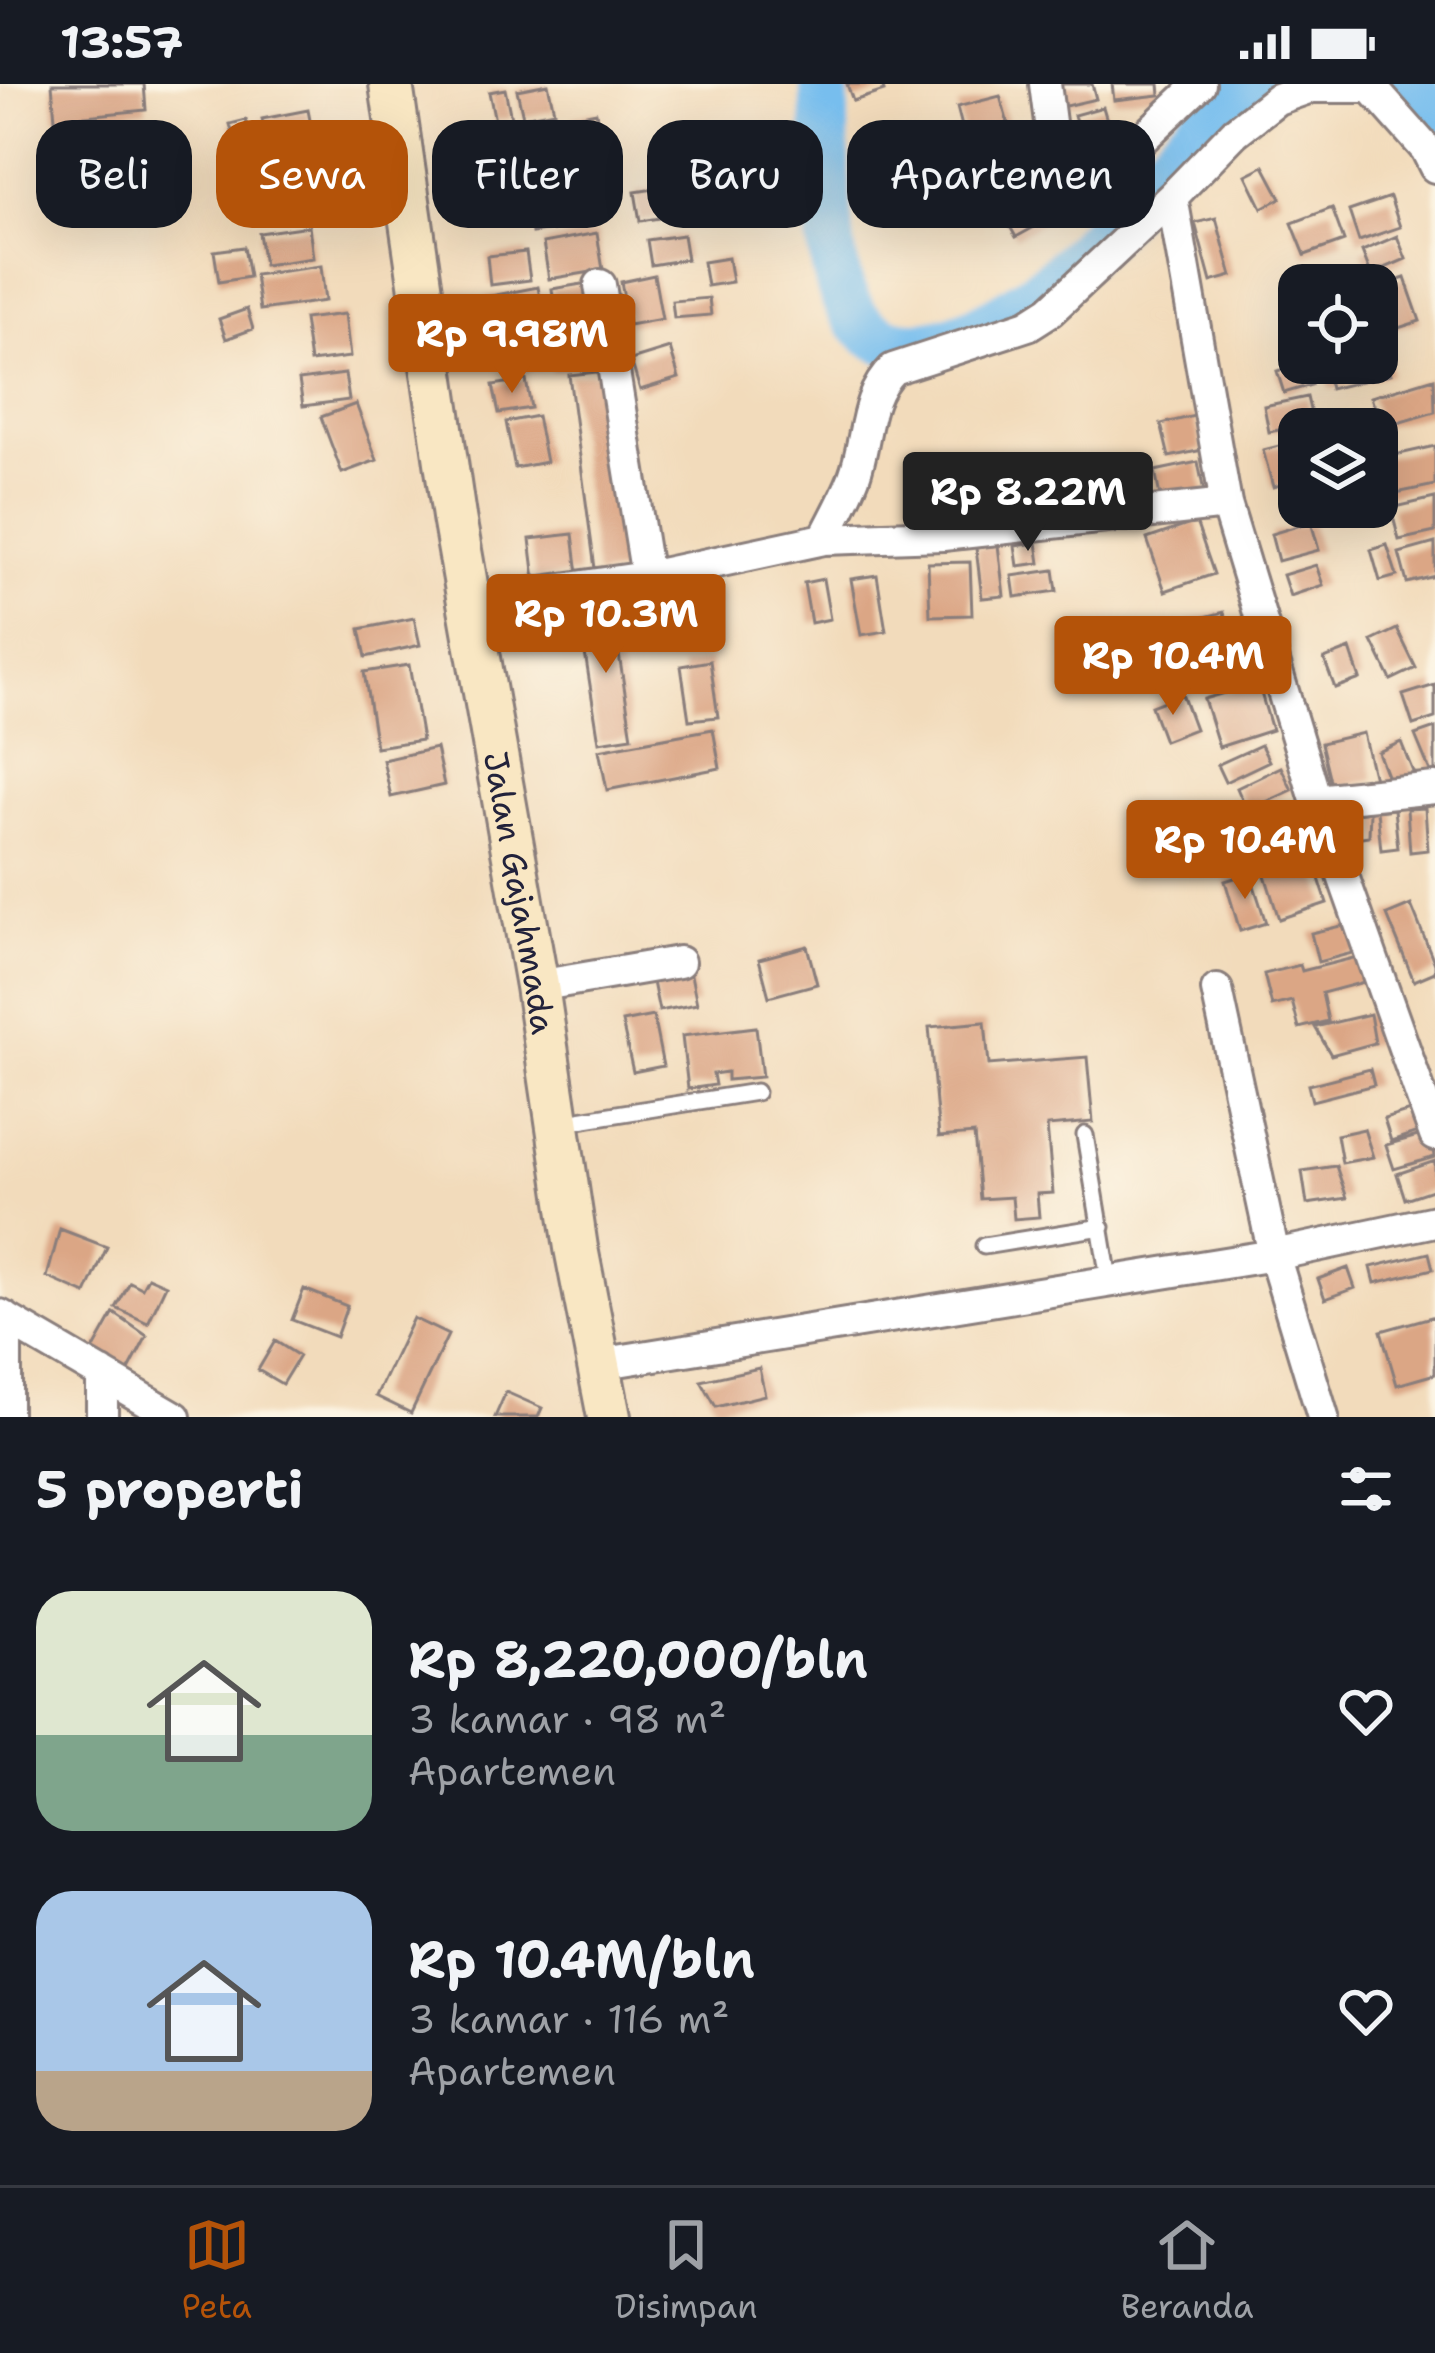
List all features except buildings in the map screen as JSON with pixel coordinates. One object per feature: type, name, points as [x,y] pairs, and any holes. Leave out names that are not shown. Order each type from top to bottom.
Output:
[{"type":"street","name":"Jalan Gajahmada","points":[[391,84],[451,494],[487,600],[557,1124],[609,1417]]},
{"type":"street","points":[[1045,84],[1050,120]]},
{"type":"street","points":[[1155,130],[1200,84]]},
{"type":"street","points":[[1155,209],[1277,99],[1311,87],[1372,86],[1426,148],[1435,167]]},
{"type":"street","points":[[1172,197],[1226,503],[1316,800],[1435,1135]]},
{"type":"street","points":[[824,539],[853,480],[880,381],[893,369],[1028,325],[1050,311],[1131,228]]},
{"type":"street","points":[[600,285],[647,577]]},
{"type":"street","points":[[487,600],[647,577],[824,539],[943,535],[1226,503]]},
{"type":"street","points":[[1316,800],[1435,788]]},
{"type":"street","points":[[537,986],[679,962]]},
{"type":"street","points":[[1217,990],[1274,1255],[1324,1417]]},
{"type":"street","points":[[599,1364],[1274,1255],[1435,1221]]},
{"type":"street","points":[[3,1316],[176,1417]]},
{"type":"street","points":[[3,1316],[6,1417]]},
{"type":"street","points":[[102,1374],[102,1417]]},
{"type":"lane","points":[[557,1124],[756,1093]]},
{"type":"lane","points":[[1085,1135],[1109,1280]]},
{"type":"lane","points":[[984,1246],[1102,1227]]},
{"type":"waterway","points":[[824,84],[829,225],[846,301],[866,328],[892,342],[921,345],[983,326],[1041,290],[1101,235],[1208,119],[1261,84]]},
{"type":"waterway","points":[[1410,84],[1435,117]]}]
